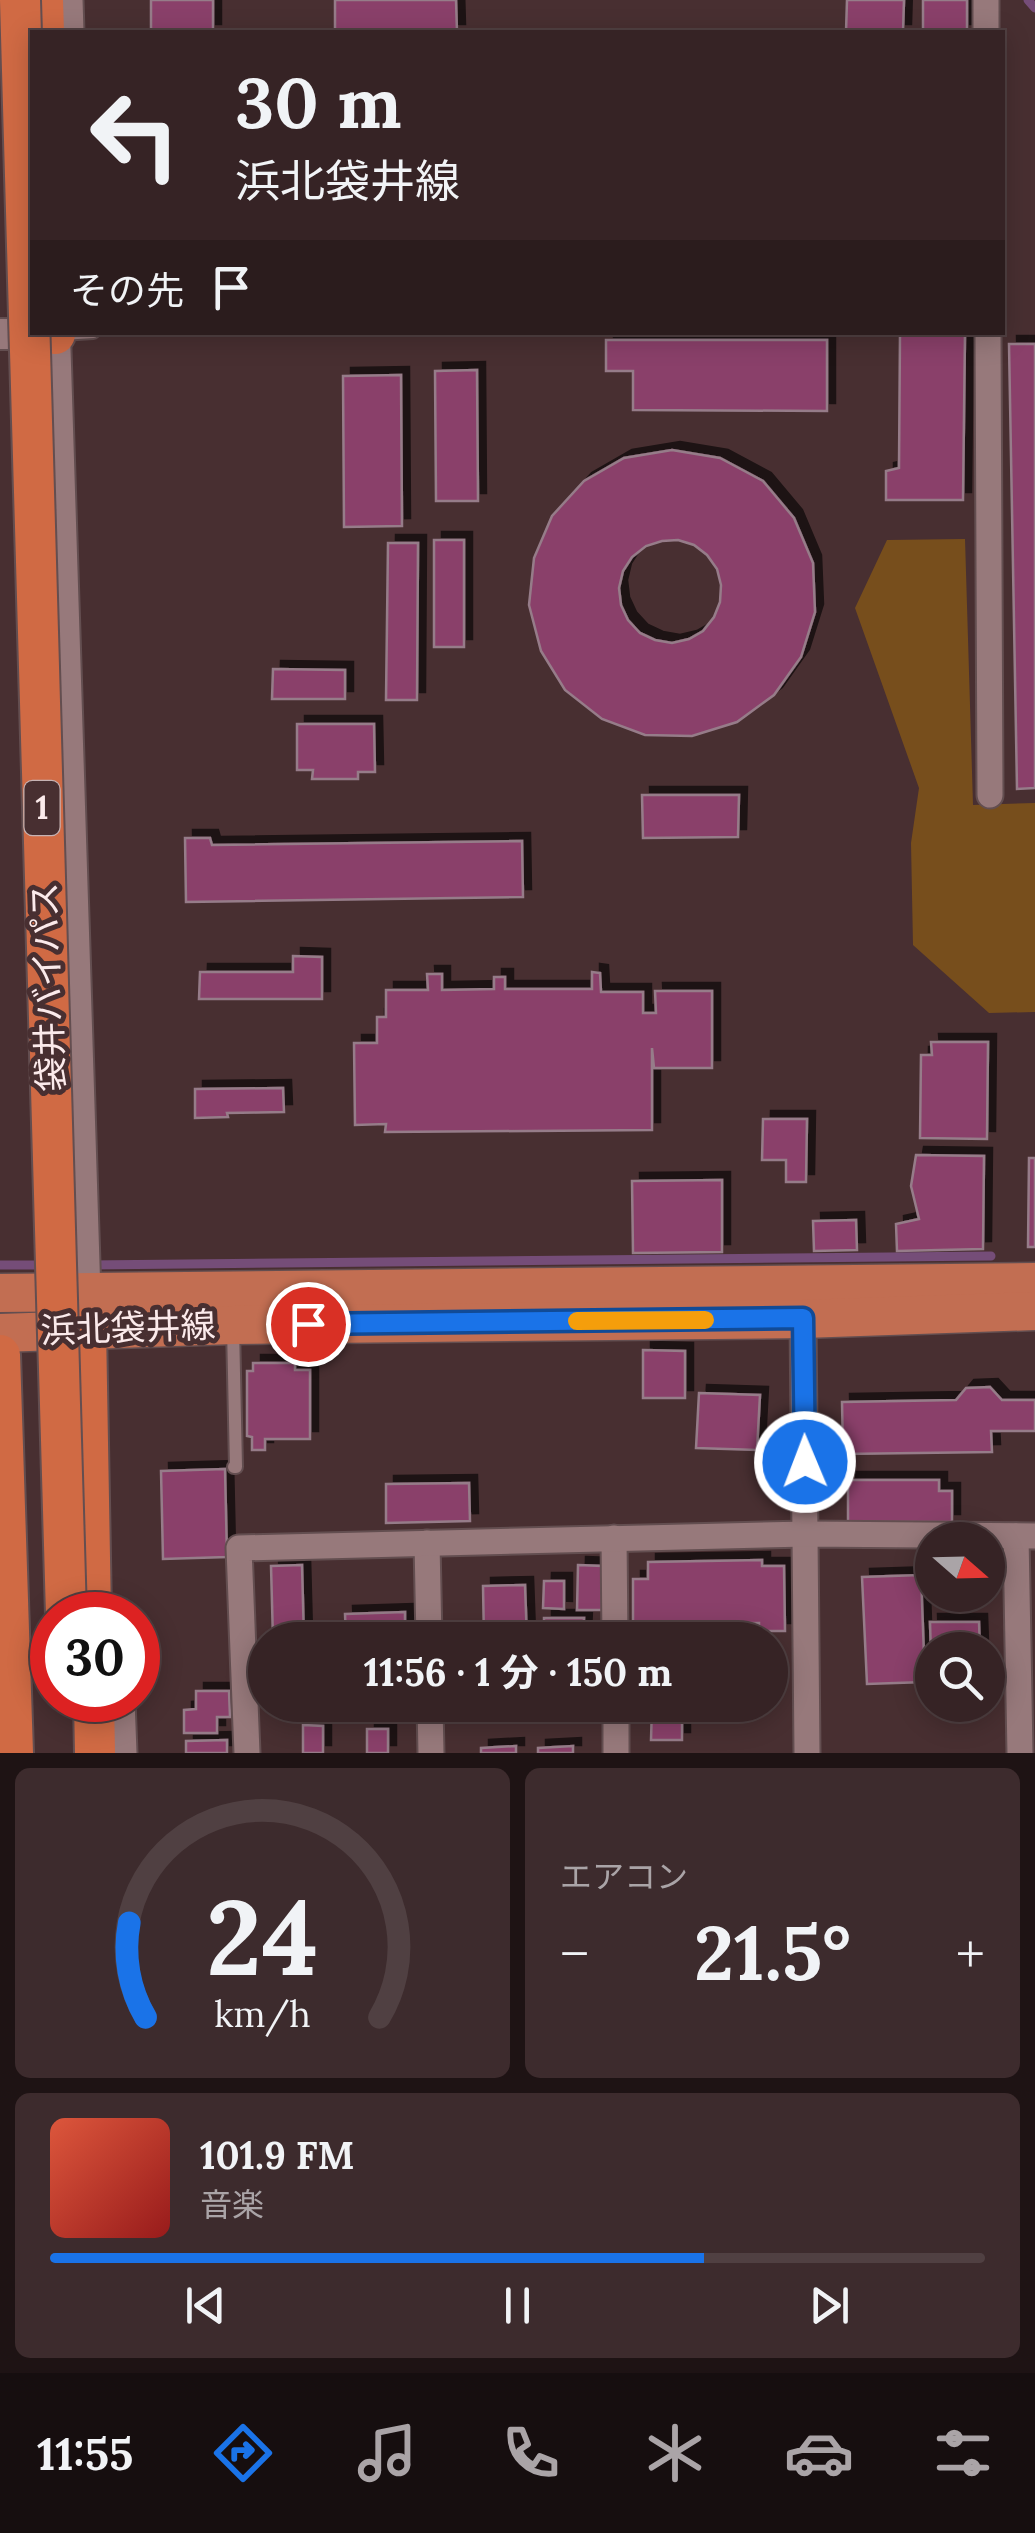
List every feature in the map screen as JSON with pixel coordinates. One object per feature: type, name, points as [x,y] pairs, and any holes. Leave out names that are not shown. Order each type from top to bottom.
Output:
[{"type":"highway","name":"袋井バイパス","points":[[20,0],[65,1592]]},
{"type":"highway","points":[[43,0],[44,30]]},
{"type":"highway","points":[[86,1309],[91,1592]]},
{"type":"highway","points":[[0,1355],[13,1753]]},
{"type":"highway","points":[[69,1722],[70,1753]]},
{"type":"highway","points":[[95,1722],[96,1753]]},
{"type":"main road","name":"浜北袋井線","points":[[0,1333],[86,1309],[1035,1282]]},
{"type":"main road","name":"浜北袋井線","points":[[0,1294],[86,1309],[232,1325],[1035,1311]]},
{"type":"street","points":[[70,0],[71,30]]},
{"type":"street","points":[[986,0],[986,30]]},
{"type":"street","points":[[0,334],[30,334]]},
{"type":"street","points":[[68,335],[86,1309]]},
{"type":"street","points":[[988,335],[990,795]]},
{"type":"street","points":[[803,1318],[807,1753]]},
{"type":"street","points":[[90,1496],[106,1592]]},
{"type":"street","points":[[247,1753],[239,1548],[806,1534],[1026,1536],[1020,1753]]},
{"type":"street","points":[[614,1538],[615,1622]]},
{"type":"street","points":[[427,1543],[429,1622]]},
{"type":"street","points":[[123,1722],[124,1753]]},
{"type":"street","points":[[430,1722],[431,1753]]},
{"type":"street","points":[[616,1722],[616,1753]]},
{"type":"lane","points":[[232,1325],[234,1467]]},
{"type":"shaded area","points":[[965,539],[973,805],[1035,803],[1035,1012],[989,1013],[913,945],[911,843],[919,788],[855,608],[887,540]]},
{"type":"building","points":[[151,0],[213,0],[213,30],[151,30]]},
{"type":"building","points":[[335,0],[456,0],[457,30],[335,30]]},
{"type":"building","points":[[847,0],[904,0],[903,30],[846,30]]},
{"type":"building","points":[[923,0],[967,0],[967,30],[923,30]]},
{"type":"building","points":[[900,335],[965,335],[963,500],[886,500],[886,471],[899,468]]},
{"type":"building","points":[[606,340],[827,340],[827,411],[633,410],[633,371],[606,371]]},
{"type":"building","points":[[1009,344],[1035,344],[1035,788],[1017,789]]},
{"type":"building","points":[[477,370],[478,501],[436,501],[435,371]]},
{"type":"building","points":[[401,375],[402,526],[344,527],[343,376]]},
{"type":"building","points":[[672,450],[720,458],[763,481],[794,518],[813,563],[815,612],[801,657],[774,695],[737,722],[692,736],[645,735],[602,719],[565,690],[541,651],[529,605],[534,558],[552,516],[584,481],[624,458]],"holes":[[[678,540],[694,545],[717,569],[720,602],[714,617],[703,631],[672,643],[640,633],[621,605],[623,571],[646,546]]]},
{"type":"building","points":[[434,540],[464,540],[464,647],[434,647]]},
{"type":"building","points":[[388,543],[418,543],[417,700],[386,700]]},
{"type":"building","points":[[273,669],[345,670],[345,699],[272,699]]},
{"type":"building","points":[[297,724],[374,724],[375,772],[358,772],[358,779],[312,779],[313,770],[297,770]]},
{"type":"building","points":[[642,795],[739,795],[738,837],[643,838]]},
{"type":"building","points":[[185,838],[210,838],[212,845],[522,841],[523,897],[186,902]]},
{"type":"building","points":[[293,956],[322,957],[322,999],[199,999],[200,972],[293,972]]},
{"type":"building","points":[[592,972],[600,973],[601,992],[643,992],[643,1013],[656,1013],[655,991],[712,991],[712,1068],[654,1068],[652,1048],[652,1130],[385,1132],[386,1124],[355,1125],[354,1043],[377,1043],[377,1017],[386,1017],[386,990],[428,990],[427,974],[442,974],[442,990],[494,989],[494,977],[505,977],[505,989],[592,989]]},
{"type":"building","points":[[931,1042],[988,1042],[987,1139],[920,1138],[921,1055],[932,1055]]},
{"type":"building","points":[[283,1088],[284,1112],[195,1118],[195,1089]]},
{"type":"building","points":[[763,1119],[807,1119],[806,1182],[786,1182],[786,1160],[762,1160]]},
{"type":"building","points":[[916,1155],[984,1156],[983,1249],[897,1251],[896,1224],[919,1219],[911,1186]]},
{"type":"building","points":[[1029,1158],[1035,1158],[1035,1247],[1028,1247]]},
{"type":"building","points":[[722,1180],[722,1252],[633,1253],[632,1181]]},
{"type":"building","points":[[856,1220],[857,1250],[814,1251],[813,1221]]},
{"type":"building","points":[[643,1350],[685,1351],[685,1398],[643,1398]]},
{"type":"building","points":[[253,1363],[295,1363],[295,1370],[310,1370],[310,1439],[265,1439],[265,1450],[252,1450],[252,1437],[247,1436],[247,1371],[253,1371]]},
{"type":"building","points":[[990,1387],[1002,1400],[1035,1400],[1035,1431],[991,1431],[992,1452],[843,1454],[842,1402],[956,1400],[966,1388]]},
{"type":"building","points":[[699,1393],[760,1395],[757,1450],[696,1448]]},
{"type":"building","points":[[225,1469],[227,1557],[163,1559],[161,1471]]},
{"type":"building","points":[[848,1480],[939,1480],[939,1491],[952,1491],[952,1522],[848,1522]]},
{"type":"building","points":[[469,1483],[470,1521],[386,1523],[386,1484]]},
{"type":"building","points":[[762,1560],[762,1566],[784,1566],[785,1622],[633,1622],[633,1579],[648,1579],[648,1562]]},
{"type":"building","points":[[302,1565],[304,1622],[273,1622],[271,1566]]},
{"type":"building","points":[[578,1565],[603,1566],[602,1610],[577,1610]]},
{"type":"building","points":[[915,1575],[915,1612],[922,1612],[923,1632],[915,1632],[915,1682],[867,1684],[862,1577]]},
{"type":"building","points":[[544,1581],[564,1581],[564,1609],[543,1608]]},
{"type":"building","points":[[525,1585],[526,1622],[484,1622],[483,1586]]},
{"type":"building","points":[[405,1612],[405,1622],[345,1622],[345,1614]]},
{"type":"building","points":[[544,1618],[584,1618],[584,1622],[544,1622]]},
{"type":"building","points":[[930,1622],[979,1622],[979,1632],[930,1632]]},
{"type":"building","points":[[196,1691],[229,1691],[230,1717],[217,1717],[217,1733],[184,1733],[184,1710],[196,1709]]},
{"type":"building","points":[[652,1722],[682,1722],[682,1740],[651,1740]]},
{"type":"building","points":[[303,1725],[323,1726],[323,1753],[303,1753]]},
{"type":"building","points":[[367,1729],[388,1729],[388,1753],[367,1753]]},
{"type":"building","points":[[227,1740],[227,1753],[186,1753],[186,1741]]},
{"type":"building","points":[[516,1746],[516,1753],[481,1753],[481,1748]]},
{"type":"building","points":[[573,1746],[573,1753],[538,1753],[538,1748]]},
{"type":"waterway","points":[[1028,0],[1035,8]]},
{"type":"waterway","points":[[89,1265],[991,1256]]},
{"type":"waterway","points":[[0,1265],[43,1265]]},
{"type":"slow traffic","points":[[577,1321],[705,1320]]},
{"type":"route","points":[[308,1324],[803,1318],[805,1462]]}]
